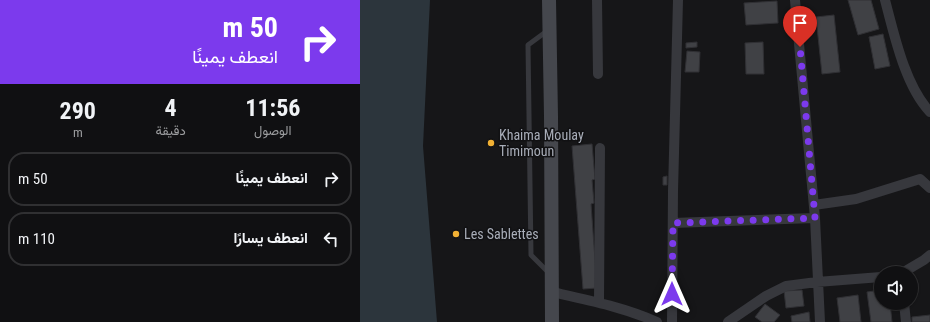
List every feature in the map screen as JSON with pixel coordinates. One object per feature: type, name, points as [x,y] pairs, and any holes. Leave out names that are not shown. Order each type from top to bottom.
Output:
[{"type":"main road","points":[[549,0],[552,322]]},
{"type":"street","points":[[597,0],[598,74]]},
{"type":"street","points":[[672,322],[678,0]]},
{"type":"street","points":[[795,0],[814,205],[820,322]]},
{"type":"street","points":[[885,0],[897,46],[912,83],[930,112]]},
{"type":"street","points":[[599,302],[600,148]]},
{"type":"street","points":[[814,205],[856,199],[920,179],[930,188]]},
{"type":"street","points":[[673,223],[815,218]]},
{"type":"street","points":[[913,266],[930,255]]},
{"type":"street","points":[[728,322],[766,296],[786,286],[874,278]]},
{"type":"street","points":[[552,292],[599,302],[657,322]]},
{"type":"street","points":[[905,310],[906,322]]},
{"type":"lane","points":[[549,30],[528,46],[531,255],[552,276]]},
{"type":"shaded area","points":[[360,0],[430,0],[423,146],[437,322],[360,322]]},
{"type":"building","points":[[848,0],[871,0],[879,29],[858,35]]},
{"type":"building","points":[[777,1],[778,23],[746,25],[744,3]]},
{"type":"building","points":[[834,15],[840,72],[822,74],[816,17]]},
{"type":"building","points":[[883,34],[890,66],[875,69],[869,37]]},
{"type":"building","points":[[697,42],[697,47],[686,48],[686,43]]},
{"type":"building","points":[[763,42],[764,74],[746,74],[745,43]]},
{"type":"building","points":[[687,51],[700,52],[699,72],[685,72]]},
{"type":"building","points":[[592,144],[595,179],[592,180],[594,203],[591,204],[597,288],[583,289],[572,146]]},
{"type":"building","points":[[667,176],[667,185],[663,185],[663,177]]},
{"type":"building","points":[[802,290],[804,306],[786,308],[784,291]]},
{"type":"building","points":[[874,291],[874,310],[891,310],[892,322],[871,322],[867,292]]},
{"type":"building","points":[[858,295],[861,322],[840,322],[837,298]]},
{"type":"building","points":[[765,304],[780,315],[774,322],[762,322],[755,317]]},
{"type":"building","points":[[809,312],[810,322],[792,322],[791,316]]},
{"type":"building","points":[[930,315],[930,322],[912,322],[912,317]]},
{"type":"place","name":"Khaima Moulay Timimoun","points":[[491,143]]},
{"type":"place","name":"Les Sablettes","points":[[456,234]]},
{"type":"route","points":[[672,294],[673,223],[815,218],[800,47]]}]
